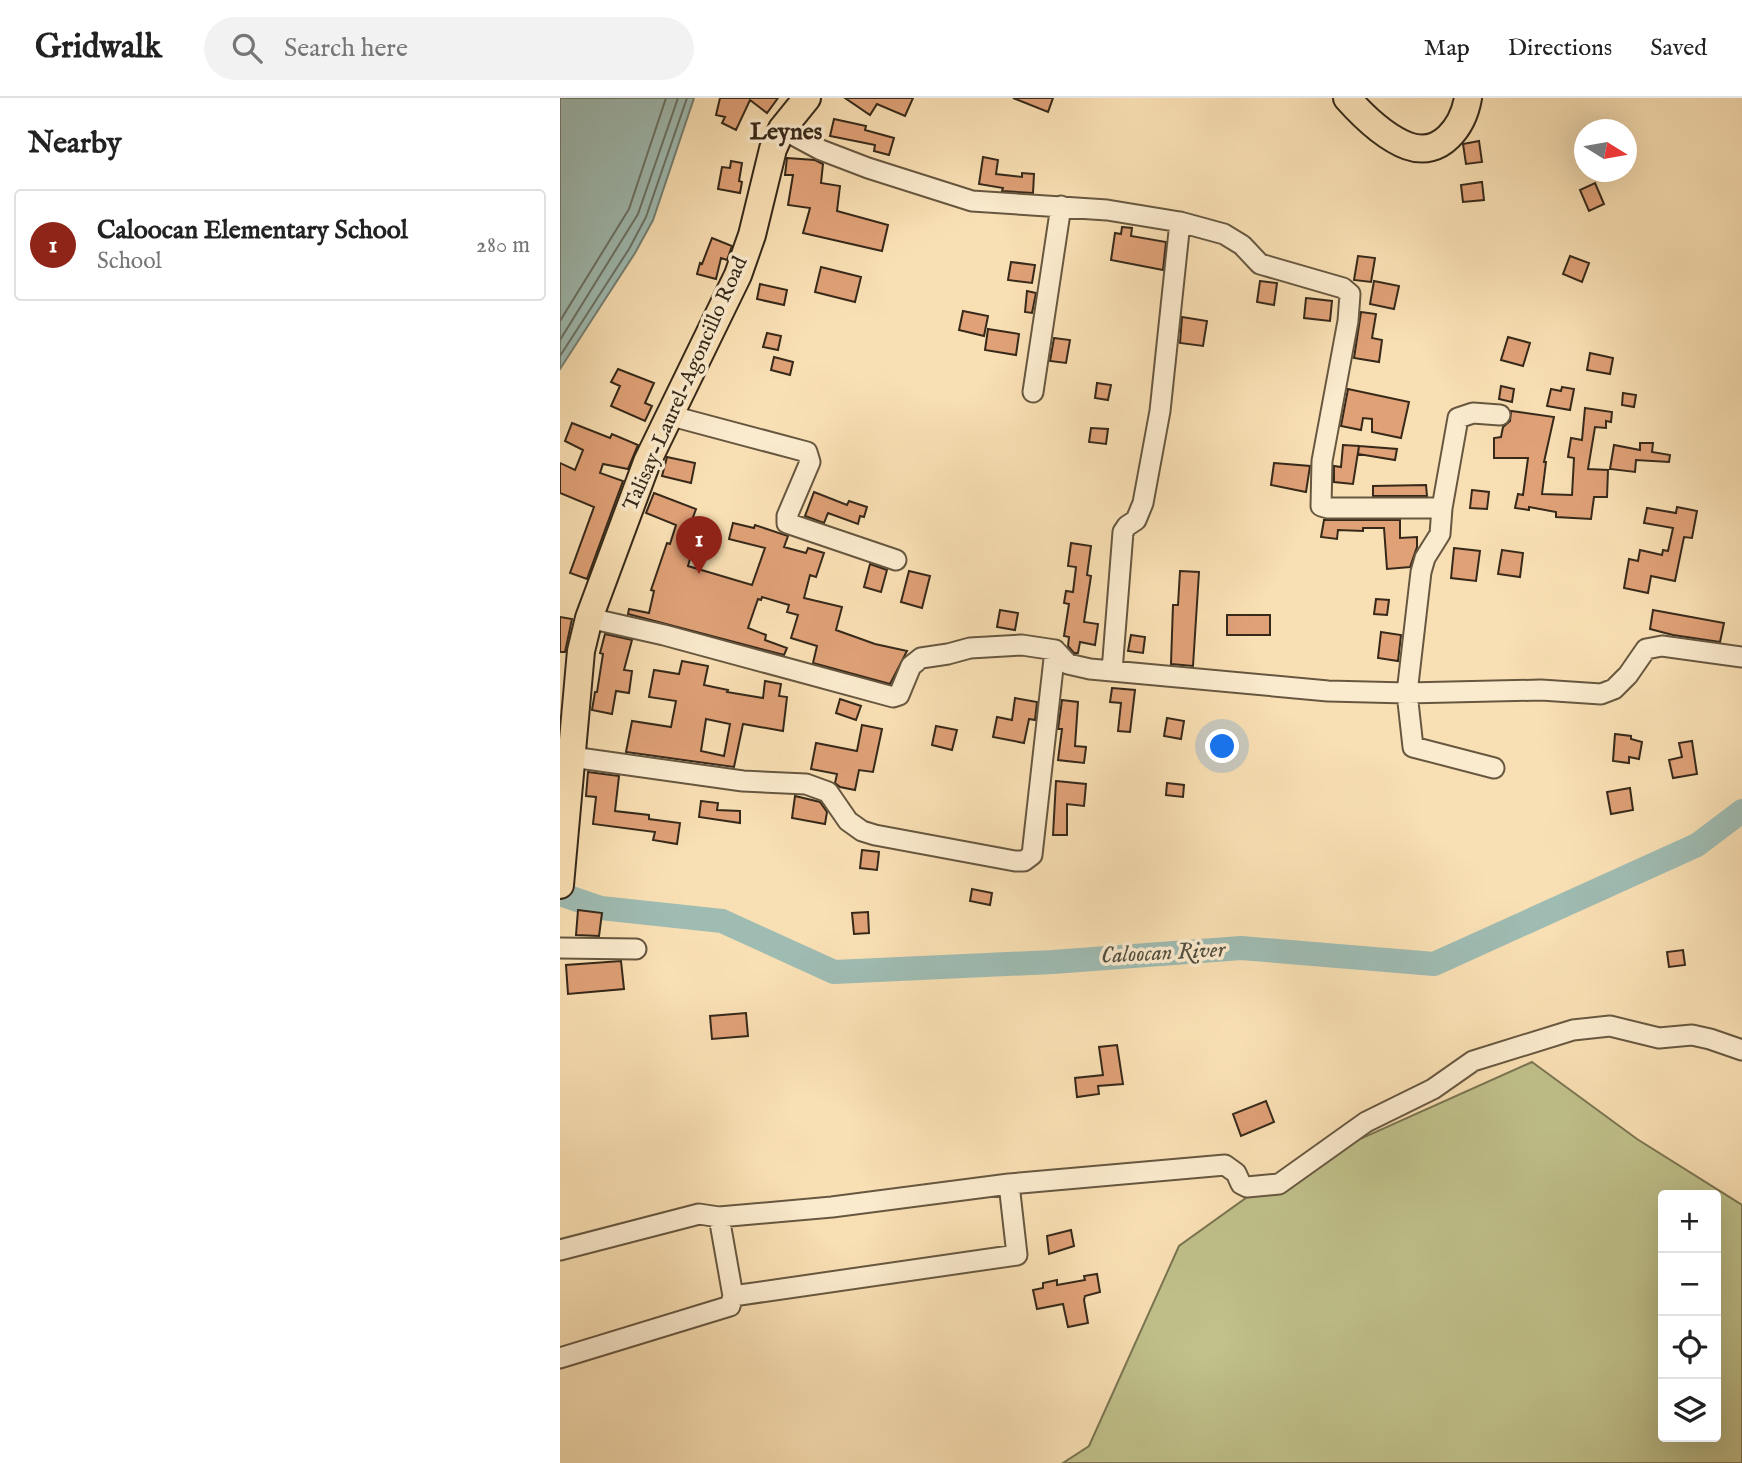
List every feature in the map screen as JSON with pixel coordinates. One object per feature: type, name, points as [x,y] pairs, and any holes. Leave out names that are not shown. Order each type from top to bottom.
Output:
[{"type":"main road","name":"Talisay-Laurel-Agoncillo Road","points":[[561,875],[581,652],[589,618],[647,462],[738,275],[752,235],[773,149],[782,129],[807,98]]},
{"type":"main road","points":[[1347,98],[1360,113],[1398,141],[1426,149],[1445,142],[1453,134],[1466,111],[1468,98]]},
{"type":"street","points":[[782,129],[821,149],[868,168],[972,201],[1107,210],[1180,222],[1224,233],[1242,245],[1260,264],[1343,288],[1350,294],[1348,321],[1322,461],[1321,506],[1442,508]]},
{"type":"street","points":[[1033,392],[1060,206]]},
{"type":"street","points":[[1112,671],[1123,532],[1136,520],[1143,503],[1160,411],[1180,222]]},
{"type":"street","points":[[1494,768],[1413,747],[1407,693],[1421,572],[1425,558],[1440,534],[1458,418],[1473,413],[1500,415]]},
{"type":"street","points":[[668,415],[807,452],[810,463],[787,516],[787,523],[896,560]]},
{"type":"street","points":[[589,618],[664,635],[893,697],[899,695],[911,666],[921,658],[982,646],[1022,645],[1055,650],[1068,664],[1112,671],[1328,691],[1407,693],[1541,690],[1601,694],[1614,689],[1646,649],[1662,646],[1742,657]]},
{"type":"street","points":[[572,757],[743,781],[806,784],[828,792],[848,821],[862,831],[988,857],[1024,860],[1032,855],[1055,650]]},
{"type":"street","points":[[560,948],[636,948]]},
{"type":"street","points":[[560,1250],[699,1214],[719,1217],[832,1207],[1009,1184],[1225,1165],[1236,1172],[1241,1184],[1247,1187],[1279,1184],[1366,1122],[1433,1089],[1473,1061],[1573,1030],[1610,1026],[1659,1038],[1692,1035],[1742,1050]]},
{"type":"street","points":[[733,1297],[1017,1255],[1009,1184]]},
{"type":"street","points":[[560,1358],[730,1306],[733,1297],[719,1217]]},
{"type":"green space","points":[[1532,1062],[1637,1139],[1718,1190],[1658,1190],[1658,1442],[1721,1442],[1721,1192],[1742,1205],[1742,1463],[1063,1463],[1089,1446],[1179,1246],[1275,1177]]},
{"type":"water","points":[[560,98],[694,98],[653,220],[635,253],[560,369]]},
{"type":"building","points":[[720,98],[778,98],[767,113],[750,100],[736,130],[722,123],[725,117],[716,115]]},
{"type":"building","points":[[845,98],[913,98],[905,116],[877,104],[870,115]]},
{"type":"building","points":[[1013,98],[1053,98],[1048,112]]},
{"type":"building","points":[[834,119],[866,126],[865,130],[894,138],[889,155],[874,151],[875,145],[830,136]]},
{"type":"building","points":[[1479,141],[1482,162],[1466,164],[1463,144]]},
{"type":"building","points":[[983,157],[998,160],[996,174],[1022,177],[1022,173],[1034,174],[1033,193],[1002,191],[1003,188],[979,184]]},
{"type":"building","points":[[787,158],[815,160],[823,164],[821,183],[840,186],[837,211],[888,225],[882,251],[803,233],[810,208],[788,205],[793,175],[785,175]]},
{"type":"building","points":[[731,161],[742,163],[740,193],[718,189],[722,167],[730,168]]},
{"type":"building","points":[[1482,182],[1484,200],[1463,202],[1461,185]]},
{"type":"building","points":[[1595,183],[1604,204],[1589,211],[1580,190]]},
{"type":"building","points":[[1122,227],[1132,228],[1131,236],[1166,242],[1163,270],[1111,260],[1115,233],[1121,234]]},
{"type":"building","points":[[712,238],[732,246],[727,260],[721,258],[716,279],[697,274]]},
{"type":"building","points":[[1358,256],[1375,258],[1371,282],[1354,280]]},
{"type":"building","points":[[1570,256],[1589,263],[1582,282],[1563,274]]},
{"type":"building","points":[[1011,262],[1035,265],[1032,283],[1008,280]]},
{"type":"building","points":[[821,267],[861,277],[855,302],[815,292]]},
{"type":"building","points":[[1260,281],[1277,283],[1274,305],[1257,302]]},
{"type":"building","points":[[1374,281],[1399,286],[1394,309],[1370,304]]},
{"type":"building","points":[[760,284],[787,290],[784,305],[757,299]]},
{"type":"building","points":[[1027,291],[1036,293],[1032,313],[1025,312]]},
{"type":"building","points":[[1306,298],[1332,301],[1330,321],[1304,318]]},
{"type":"building","points":[[963,311],[988,316],[984,336],[959,330]]},
{"type":"building","points":[[1361,312],[1376,314],[1372,338],[1382,340],[1379,362],[1354,358]]},
{"type":"building","points":[[1182,317],[1207,321],[1203,346],[1180,343]]},
{"type":"building","points":[[988,329],[1019,334],[1016,355],[985,350]]},
{"type":"building","points":[[767,333],[781,336],[778,350],[763,347]]},
{"type":"building","points":[[1508,337],[1530,343],[1523,366],[1501,360]]},
{"type":"building","points":[[1054,338],[1070,340],[1066,363],[1050,361]]},
{"type":"building","points":[[1590,353],[1613,358],[1610,374],[1587,370]]},
{"type":"building","points":[[774,357],[793,362],[790,375],[771,370]]},
{"type":"building","points":[[618,369],[654,383],[645,403],[652,406],[645,421],[611,406],[620,386],[611,382]]},
{"type":"building","points":[[1097,383],[1111,385],[1108,400],[1095,398]]},
{"type":"building","points":[[1501,386],[1514,389],[1512,402],[1499,399]]},
{"type":"building","points":[[1562,387],[1574,389],[1570,410],[1547,406],[1551,389],[1561,391]]},
{"type":"building","points":[[1348,389],[1409,402],[1401,438],[1372,432],[1372,419],[1363,418],[1361,430],[1341,426]]},
{"type":"building","points":[[1623,393],[1636,395],[1634,407],[1622,405]]},
{"type":"building","points":[[1585,408],[1612,412],[1611,422],[1606,421],[1606,428],[1595,427],[1588,469],[1608,470],[1607,497],[1594,497],[1591,519],[1556,517],[1556,512],[1529,507],[1529,510],[1515,508],[1518,494],[1523,495],[1528,458],[1494,458],[1494,438],[1501,437],[1503,427],[1510,421],[1511,411],[1554,417],[1544,462],[1542,494],[1572,495],[1574,458],[1568,457],[1571,438],[1582,440]]},
{"type":"building","points":[[572,423],[610,438],[612,434],[638,445],[628,469],[603,464],[600,473],[623,481],[587,579],[570,573],[594,507],[560,493],[560,463],[575,470],[583,450],[565,441]]},
{"type":"building","points":[[1091,428],[1108,429],[1106,444],[1089,442]]},
{"type":"building","points":[[1640,443],[1653,443],[1652,452],[1670,455],[1669,462],[1636,460],[1635,472],[1610,469],[1614,445],[1640,450]]},
{"type":"building","points":[[1343,445],[1359,446],[1353,484],[1334,482],[1334,466],[1341,467]]},
{"type":"building","points":[[1359,446],[1397,449],[1395,460],[1358,454]]},
{"type":"building","points":[[667,457],[695,463],[691,483],[662,476]]},
{"type":"building","points":[[1274,463],[1310,466],[1306,492],[1271,485]]},
{"type":"building","points":[[1426,485],[1427,496],[1373,496],[1373,486]]},
{"type":"building","points":[[1472,490],[1489,492],[1487,509],[1470,508]]},
{"type":"building","points":[[814,492],[847,505],[849,501],[867,507],[864,517],[860,516],[858,524],[828,513],[824,523],[805,516]]},
{"type":"building","points":[[654,493],[696,509],[688,531],[697,534],[688,566],[752,585],[765,548],[729,539],[733,523],[754,528],[755,525],[788,536],[784,547],[806,553],[808,548],[824,553],[816,577],[810,575],[804,598],[842,607],[836,630],[875,644],[907,651],[890,684],[813,663],[817,646],[791,638],[798,615],[787,612],[789,605],[762,597],[761,600],[758,599],[748,628],[766,635],[765,640],[787,648],[784,655],[628,614],[629,609],[649,613],[654,591],[651,590],[676,525],[646,513]]},
{"type":"building","points":[[1677,507],[1697,511],[1692,538],[1684,537],[1675,581],[1651,576],[1648,593],[1624,588],[1629,559],[1638,561],[1640,550],[1662,555],[1663,550],[1668,551],[1673,528],[1644,523],[1647,508],[1676,513]]},
{"type":"building","points":[[1324,520],[1400,520],[1400,538],[1417,537],[1417,547],[1410,567],[1387,569],[1384,528],[1338,530],[1337,539],[1321,537]]},
{"type":"building","points":[[1071,543],[1091,546],[1087,575],[1091,576],[1084,622],[1098,624],[1095,645],[1080,642],[1078,653],[1074,653],[1068,646],[1069,637],[1064,636],[1069,604],[1064,603],[1066,591],[1073,592],[1076,567],[1068,566]]},
{"type":"building","points":[[1454,548],[1480,551],[1476,581],[1451,578]]},
{"type":"building","points":[[1502,550],[1523,553],[1520,577],[1498,574]]},
{"type":"building","points":[[870,564],[887,570],[881,592],[864,587]]},
{"type":"building","points":[[909,571],[930,576],[922,608],[901,602]]},
{"type":"building","points":[[1180,571],[1199,572],[1193,666],[1171,664],[1173,605],[1178,605]]},
{"type":"building","points":[[1376,599],[1389,600],[1387,615],[1374,614]]},
{"type":"building","points":[[1000,610],[1018,613],[1015,630],[997,627]]},
{"type":"building","points":[[1653,610],[1724,623],[1720,642],[1650,629]]},
{"type":"building","points":[[1227,615],[1270,615],[1270,635],[1227,635]]},
{"type":"building","points":[[560,617],[572,619],[565,652],[560,652]]},
{"type":"building","points":[[1381,632],[1401,635],[1398,661],[1378,658]]},
{"type":"building","points":[[605,634],[632,640],[624,670],[632,671],[629,693],[616,691],[612,714],[592,710]]},
{"type":"building","points":[[1131,635],[1145,637],[1143,653],[1128,651]]},
{"type":"building","points":[[682,661],[708,666],[704,685],[763,698],[765,681],[781,684],[779,696],[787,697],[783,731],[743,724],[734,767],[626,752],[632,721],[671,727],[676,701],[649,697],[654,670],[679,674]],"holes":[[[706,719],[730,724],[724,756],[701,751]]]},
{"type":"building","points":[[1112,688],[1135,690],[1130,732],[1118,731],[1121,703],[1110,702]]},
{"type":"building","points":[[1015,698],[1037,702],[1035,720],[1029,719],[1024,743],[993,737],[997,717],[1012,720]]},
{"type":"building","points":[[840,699],[861,706],[856,720],[836,713]]},
{"type":"building","points":[[1062,700],[1078,702],[1075,746],[1086,747],[1084,763],[1058,760]]},
{"type":"building","points":[[1167,718],[1184,721],[1181,739],[1164,736]]},
{"type":"building","points":[[862,725],[882,729],[873,772],[859,770],[855,790],[840,787],[835,783],[837,774],[811,769],[816,743],[857,751]]},
{"type":"building","points":[[936,726],[957,730],[952,750],[932,745]]},
{"type":"building","points":[[1615,734],[1631,736],[1631,739],[1642,742],[1639,759],[1629,757],[1629,763],[1613,761]]},
{"type":"building","points":[[1692,741],[1697,774],[1673,778],[1669,760],[1682,757],[1679,743]]},
{"type":"building","points":[[588,772],[619,776],[615,811],[649,815],[649,819],[680,823],[677,844],[653,840],[655,832],[593,824],[596,797],[586,796]]},
{"type":"building","points":[[1056,781],[1086,784],[1084,806],[1067,804],[1067,835],[1053,835]]},
{"type":"building","points":[[1167,783],[1184,785],[1183,797],[1166,795]]},
{"type":"building","points":[[1630,788],[1633,810],[1611,814],[1607,792]]},
{"type":"building","points":[[795,796],[820,802],[827,812],[825,824],[792,818]]},
{"type":"building","points":[[701,801],[718,803],[717,810],[740,811],[740,823],[699,817]]},
{"type":"building","points":[[862,850],[879,852],[877,870],[860,868]]},
{"type":"building","points":[[972,889],[992,893],[990,905],[970,901]]},
{"type":"building","points":[[578,910],[602,913],[599,936],[576,935]]},
{"type":"building","points":[[868,912],[869,933],[854,934],[852,913]]},
{"type":"building","points":[[1683,950],[1685,965],[1669,967],[1667,952]]},
{"type":"building","points":[[621,961],[624,989],[568,994],[566,965]]},
{"type":"building","points":[[746,1013],[748,1036],[712,1039],[710,1016]]},
{"type":"building","points":[[1117,1045],[1123,1084],[1098,1086],[1099,1094],[1077,1097],[1075,1078],[1103,1075],[1099,1047]]},
{"type":"building","points":[[1266,1101],[1274,1122],[1241,1136],[1233,1114]]},
{"type":"building","points":[[1071,1230],[1074,1246],[1049,1254],[1047,1236]]},
{"type":"building","points":[[1097,1274],[1100,1292],[1085,1296],[1084,1300],[1088,1323],[1068,1327],[1063,1304],[1037,1309],[1033,1290],[1043,1288],[1043,1283],[1057,1280],[1057,1285],[1085,1280],[1084,1276]]},
{"type":"waterway","name":"Caloocan River","points":[[560,894],[601,908],[722,921],[834,972],[1053,962],[1241,948],[1434,964],[1697,845],[1742,811]]},
{"type":"place","name":"Caloocan Elementary School","points":[[699,574]]},
{"type":"district","name":"Leynes","points":[[786,132]]}]
